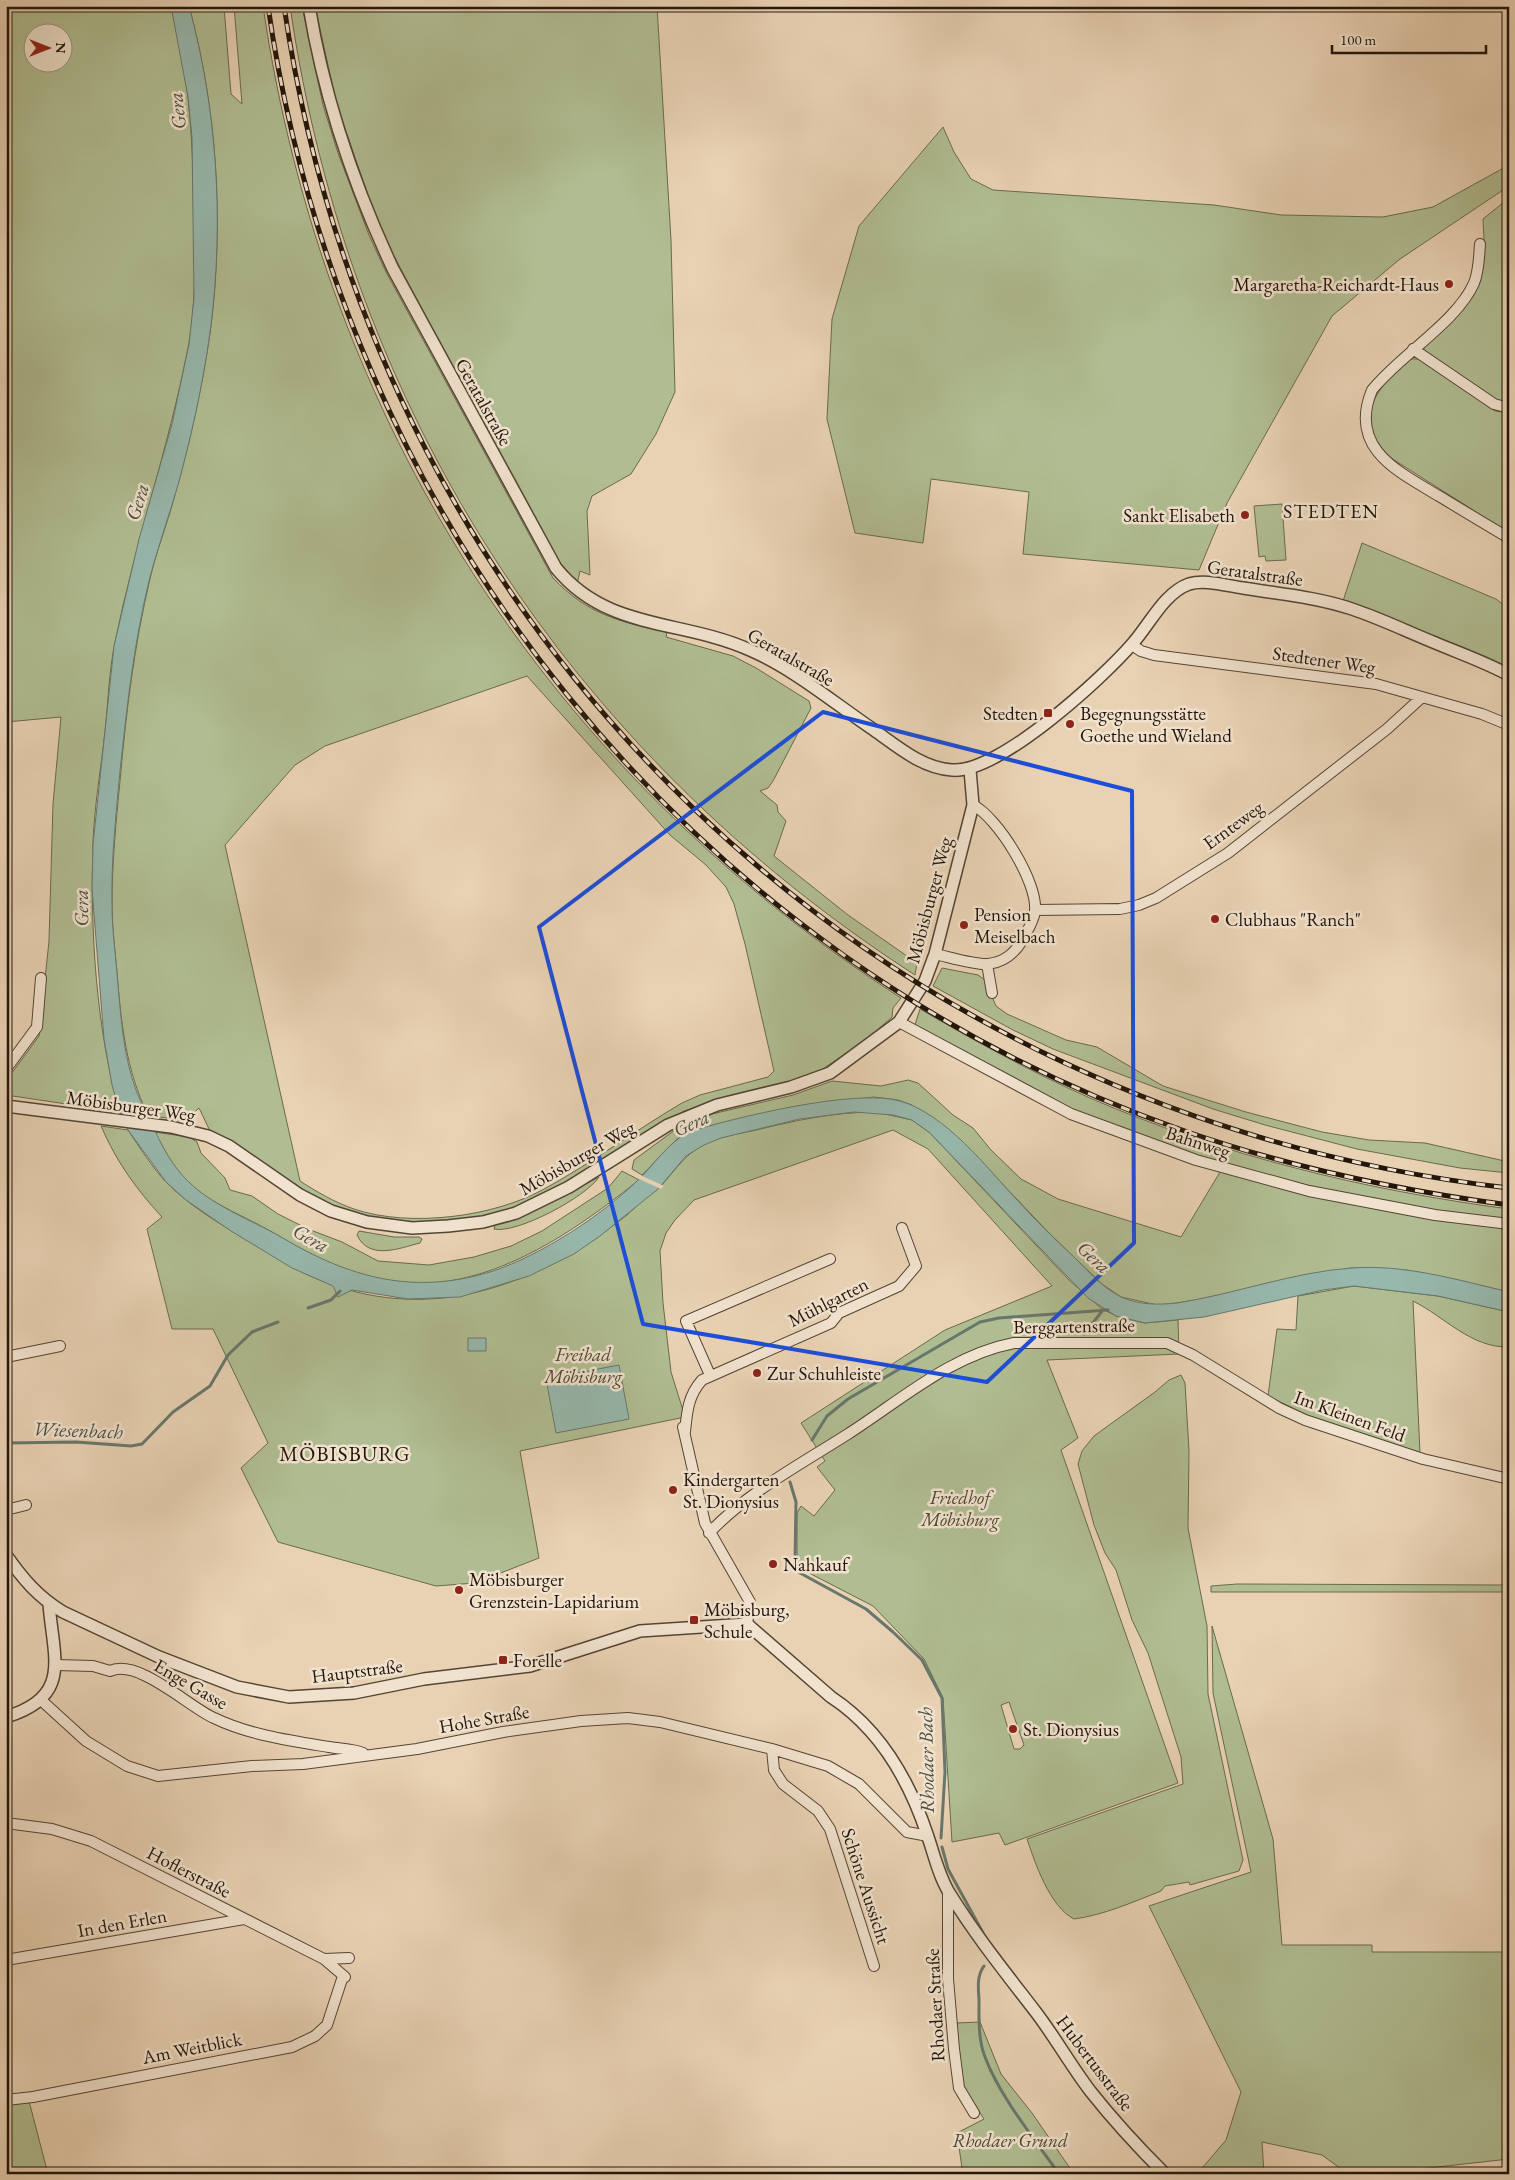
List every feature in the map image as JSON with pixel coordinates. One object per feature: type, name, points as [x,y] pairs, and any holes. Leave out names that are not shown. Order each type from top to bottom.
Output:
[{"type":"street","name":"Geratalstraße","points":[[308,6],[331,104],[376,232],[419,320],[550,558],[562,576],[588,600],[608,609],[728,640],[752,651],[791,673],[918,760],[952,770],[970,770],[996,756],[1063,709],[1091,686],[1132,645],[1162,605],[1178,590],[1200,582],[1313,599],[1351,609],[1509,676]]},
{"type":"street","points":[[1480,244],[1475,281],[1470,290],[1448,316],[1372,390],[1365,414],[1366,426],[1370,441],[1378,454],[1399,473],[1509,538]]},
{"type":"street","points":[[1413,349],[1494,404],[1509,408]]},
{"type":"street","name":"Stedtener Weg","points":[[1132,645],[1140,651],[1154,655],[1376,684],[1482,714],[1509,725]]},
{"type":"street","name":"Ernteweg","points":[[1035,910],[1120,909],[1139,905],[1156,898],[1228,853],[1387,729],[1421,698]]},
{"type":"street","name":"Möbisburger Weg","points":[[6,1106],[191,1130],[222,1143],[300,1195],[347,1216],[390,1227],[412,1228],[483,1222],[516,1213],[544,1201],[668,1125],[716,1105],[791,1087],[830,1073],[899,1022],[924,981],[935,954],[973,805],[970,770]]},
{"type":"street","points":[[935,954],[987,964],[1005,959],[1016,951],[1030,927],[1035,910],[1032,892],[1005,838],[981,809],[973,805]]},
{"type":"street","points":[[987,964],[992,993]]},
{"type":"street","points":[[6,1069],[37,1027],[41,978]]},
{"type":"street","name":"Bahnweg","points":[[899,1022],[1071,1114],[1196,1160],[1309,1191],[1435,1215],[1509,1224]]},
{"type":"street","name":"Mühlgarten","points":[[747,1624],[750,1602],[709,1533],[702,1515],[683,1428],[688,1401],[702,1380],[710,1375],[831,1323],[839,1313],[900,1286],[916,1266],[902,1228]]},
{"type":"street","name":"Mühlgarten","points":[[710,1375],[686,1321],[830,1259]]},
{"type":"street","name":"Berggartenstraße","points":[[709,1533],[721,1520],[754,1493],[915,1388],[963,1359],[982,1351],[1014,1343],[1151,1342],[1167,1343],[1194,1354]]},
{"type":"street","points":[[6,1357],[60,1346]]},
{"type":"street","name":"Im Kleinen Feld","points":[[1194,1354],[1279,1408],[1305,1420],[1388,1449],[1509,1479]]},
{"type":"street","points":[[6,1510],[26,1505]]},
{"type":"street","name":"Hauptstraße","points":[[6,1555],[28,1586],[49,1604],[159,1657],[228,1684],[260,1693],[289,1697],[354,1693],[424,1679],[530,1666],[640,1631],[747,1624]]},
{"type":"street","points":[[6,1717],[19,1713],[41,1700],[51,1685],[56,1665],[49,1604]]},
{"type":"street","name":"Rhodaer Straße","points":[[747,1624],[866,1725],[904,1777],[916,1801],[948,1892],[1001,1969]]},
{"type":"street","name":"Enge Gasse","points":[[56,1665],[93,1666],[110,1672],[117,1668],[131,1670],[168,1689],[208,1716],[227,1724],[306,1743],[360,1751],[368,1755]]},
{"type":"street","name":"Hohe Straße","points":[[41,1700],[86,1741],[127,1766],[158,1776],[252,1766],[303,1764],[416,1749],[494,1734],[581,1721],[628,1718],[660,1722],[772,1749],[828,1766],[859,1784],[907,1832],[928,1836]]},
{"type":"street","name":"Schöne Aussicht","points":[[772,1749],[774,1770],[783,1784],[818,1811],[830,1829],[874,1966]]},
{"type":"street","name":"Hoflerstraße","points":[[6,1823],[52,1829],[91,1841],[324,1959],[344,1976]]},
{"type":"street","name":"Rhodaer Straße","points":[[948,1892],[948,1978],[954,2049],[959,2088],[974,2112]]},
{"type":"street","name":"In den Erlen","points":[[6,1960],[244,1919]]},
{"type":"street","points":[[324,1959],[349,1958]]},
{"type":"street","name":"Hubertusstraße","points":[[1001,1969],[1040,2018],[1091,2091],[1135,2144],[1165,2174]]},
{"type":"street","name":"Am Weitblick","points":[[6,2100],[42,2095],[292,2047],[315,2036],[327,2025],[344,1976]]},
{"type":"highlighted area","points":[[823,712],[1132,791],[1134,1243],[987,1382],[643,1324],[539,927]]},
{"type":"green space","points":[[6,6],[171,6],[183,60],[192,142],[195,255],[192,317],[180,385],[132,568],[115,642],[94,830],[92,877],[96,979],[105,1047],[120,1112],[6,1095],[6,1081],[39,1036],[49,941],[53,804],[61,717],[6,722]]},
{"type":"green space","points":[[189,6],[224,6],[231,94],[242,104],[234,6],[263,6],[293,158],[339,304],[399,442],[472,572],[560,694],[661,806],[775,907],[901,998],[893,1008],[892,1017],[866,1040],[812,1076],[684,1111],[567,1183],[514,1209],[482,1218],[412,1223],[368,1218],[333,1206],[303,1191],[210,1131],[199,1108],[185,1121],[148,1115],[134,1081],[120,1010],[113,930],[114,843],[131,680],[144,604],[152,569],[191,434],[211,326],[217,246],[217,206],[212,125],[199,45]],"holes":[[[527,676],[670,835],[706,865],[726,887],[734,904],[774,1071],[768,1077],[700,1095],[682,1103],[581,1168],[546,1188],[525,1198],[478,1212],[426,1218],[400,1218],[376,1215],[340,1203],[300,1181],[225,845],[295,765],[325,746]]]},
{"type":"green space","points":[[290,6],[302,6],[323,105],[338,153],[369,235],[386,272],[553,578],[578,600],[605,615],[667,632],[666,637],[733,656],[809,701],[811,708],[773,781],[768,788],[760,791],[777,805],[778,812],[786,821],[774,856],[848,915],[917,963],[915,975],[792,886],[680,787],[581,678],[495,560],[423,433],[364,298],[320,155]]},
{"type":"green space","points":[[315,6],[657,6],[671,240],[675,392],[656,434],[631,474],[592,496],[587,511],[590,575],[580,571],[577,585],[554,555],[380,230],[336,102]]},
{"type":"green space","points":[[943,127],[954,152],[971,179],[993,190],[1214,205],[1281,215],[1383,217],[1433,207],[1509,165],[1509,186],[1400,259],[1332,316],[1227,503],[1199,570],[1023,554],[1029,492],[931,479],[923,543],[855,533],[827,419],[832,319],[859,226]]},
{"type":"green space","points":[[1509,198],[1509,403],[1496,400],[1424,350],[1424,344],[1456,316],[1476,290],[1483,266],[1483,219]]},
{"type":"green space","points":[[1407,359],[1421,359],[1495,411],[1509,413],[1509,533],[1391,458],[1378,444],[1371,431],[1369,418],[1372,406],[1377,394]]},
{"type":"green space","points":[[1282,504],[1286,560],[1266,561],[1265,556],[1259,557],[1254,506]]},
{"type":"green space","points":[[1362,543],[1496,599],[1509,609],[1509,669],[1343,601]]},
{"type":"green space","points":[[942,968],[978,975],[985,980],[996,1006],[1007,1014],[1066,1040],[1097,1047],[1163,1086],[1246,1112],[1322,1132],[1369,1140],[1425,1143],[1509,1162],[1509,1173],[1460,1168],[1357,1149],[1213,1109],[1053,1049],[1013,1030],[933,986]]},
{"type":"green space","points":[[920,1009],[1046,1078],[1141,1119],[1192,1137],[1243,1154],[1348,1181],[1402,1192],[1509,1209],[1509,1292],[1406,1270],[1351,1268],[1283,1280],[1208,1298],[1177,1303],[1157,1305],[1121,1297],[1102,1284],[1051,1235],[991,1172],[912,1105],[898,1100],[874,1097],[799,1106],[705,1127],[677,1139],[642,1175],[632,1169],[634,1160],[672,1132],[712,1114],[793,1095],[832,1081],[881,1086],[908,1080],[918,1083],[953,1115],[973,1128],[991,1150],[1021,1179],[1058,1199],[1181,1237],[1223,1167],[1072,1112],[914,1028]]},
{"type":"green space","points":[[860,1112],[876,1112],[912,1120],[930,1133],[1069,1280],[1101,1308],[1116,1316],[1145,1323],[1178,1320],[1179,1354],[1047,1360],[1078,1438],[1061,1450],[1178,1783],[1005,1845],[999,1833],[952,1842],[943,1698],[924,1659],[873,1606],[811,1574],[797,1562],[797,1513],[801,1506],[814,1516],[835,1490],[817,1467],[825,1461],[801,1423],[945,1330],[1052,1286],[928,1149],[893,1130],[694,1200],[675,1220],[666,1233],[660,1251],[663,1303],[671,1372],[685,1417],[520,1451],[539,1558],[475,1583],[436,1586],[278,1542],[241,1468],[268,1443],[213,1329],[172,1329],[147,1229],[162,1217],[127,1174],[101,1126],[128,1130],[156,1170],[178,1193],[217,1222],[273,1256],[319,1280],[365,1294],[411,1299],[456,1296],[500,1286],[543,1268],[586,1244],[627,1215],[660,1187],[690,1154],[709,1142],[727,1136],[798,1121]],"holes":[[[1009,1702],[1024,1745],[1020,1749],[1014,1749],[1001,1705]]]},
{"type":"green space","points":[[154,1132],[189,1137],[197,1142],[201,1153],[225,1178],[230,1190],[252,1196],[278,1214],[308,1229],[342,1242],[378,1261],[429,1265],[474,1257],[511,1246],[542,1231],[608,1188],[622,1171],[639,1180],[578,1225],[546,1245],[512,1262],[476,1275],[440,1282],[403,1283],[364,1276],[328,1263],[218,1204],[182,1177]]},
{"type":"green space","points":[[599,1177],[592,1185],[566,1204],[534,1220],[505,1229],[494,1229],[495,1225],[538,1209]]},
{"type":"green space","points":[[359,1231],[394,1237],[419,1237],[422,1239],[420,1243],[403,1248],[386,1251],[377,1250],[369,1248],[362,1243],[357,1235]]},
{"type":"green space","points":[[1354,1286],[1438,1296],[1509,1312],[1509,1347],[1495,1346],[1470,1337],[1413,1301],[1420,1453],[1307,1415],[1268,1396],[1277,1329],[1296,1330],[1298,1296]]},
{"type":"green space","points":[[1181,1375],[1185,1383],[1189,1451],[1188,1528],[1207,1626],[1208,1694],[1243,1860],[1239,1871],[1190,1885],[1189,1882],[1165,1886],[1161,1891],[1118,1908],[1074,1919],[1058,1905],[1044,1884],[1027,1839],[1183,1784],[1181,1757],[1148,1653],[1132,1620],[1116,1570],[1105,1553],[1094,1525],[1078,1464],[1082,1451],[1094,1436],[1169,1380]]},
{"type":"green space","points":[[1509,1582],[1509,1592],[1211,1592],[1211,1586],[1237,1584],[1501,1585]]},
{"type":"green space","points":[[1212,1626],[1273,1839],[1282,1945],[1372,1945],[1372,1952],[1509,1952],[1509,2159],[1375,2174],[1348,2174],[1322,2155],[1262,2142],[1264,2174],[1197,2174],[1226,2140],[1241,2092],[1149,1906],[1251,1872],[1213,1693]]},
{"type":"green space","name":"Rhodaer Grund","points":[[980,2022],[1001,2074],[1032,2113],[1074,2174],[941,2174],[962,2168],[957,2133],[984,2119],[963,2086],[956,2023]]},
{"type":"green space","points":[[29,2101],[48,2174],[6,2174],[6,2104]]},
{"type":"water","points":[[171,6],[189,6],[206,84],[212,124],[217,205],[215,285],[209,343],[196,414],[179,480],[150,577],[135,649],[125,722],[115,821],[112,915],[122,1025],[132,1078],[163,1147],[177,1169],[193,1186],[229,1210],[332,1263],[383,1279],[409,1282],[436,1282],[493,1271],[550,1245],[606,1208],[643,1175],[667,1149],[688,1132],[734,1119],[794,1106],[854,1098],[880,1098],[900,1101],[934,1117],[965,1144],[1040,1224],[1091,1274],[1108,1289],[1128,1300],[1149,1304],[1177,1303],[1286,1278],[1330,1270],[1372,1267],[1431,1274],[1509,1292],[1509,1312],[1438,1296],[1354,1286],[1323,1290],[1204,1317],[1145,1323],[1116,1316],[1088,1298],[930,1133],[912,1120],[893,1115],[854,1112],[800,1119],[721,1138],[704,1145],[686,1156],[658,1189],[600,1236],[574,1254],[529,1276],[460,1297],[408,1299],[352,1290],[338,1297],[333,1286],[292,1268],[231,1231],[186,1200],[166,1182],[128,1130],[120,1112],[112,1085],[104,1039],[92,889],[93,844],[114,646],[139,539],[172,424],[189,344],[194,298],[192,138],[188,97]]},
{"type":"water","points":[[468,1338],[486,1338],[486,1351],[468,1351]]},
{"type":"water","points":[[619,1365],[629,1419],[556,1433],[546,1379]]},
{"type":"pier","points":[[640,1175],[664,1186],[661,1189],[637,1178]]},
{"type":"waterway","name":"Wiesenbach","points":[[308,1308],[331,1300],[340,1291]]},
{"type":"waterway","points":[[1084,1334],[1103,1310]]},
{"type":"waterway","name":"Rhodaer Bach","points":[[812,1440],[827,1416],[848,1399],[980,1322],[999,1318],[1108,1310]]},
{"type":"waterway","name":"Wiesenbach","points":[[6,1443],[76,1442],[131,1446],[142,1444],[173,1412],[210,1386],[228,1355],[252,1332],[278,1322]]},
{"type":"waterway","name":"Rhodaer Bach","points":[[790,1482],[796,1502],[795,1562],[800,1573],[866,1609],[893,1632],[922,1660],[942,1698],[945,1772],[941,1838]]},
{"type":"waterway","name":"Rhodaer Bach","points":[[942,1847],[948,1869],[988,1942]]},
{"type":"waterway","name":"Rhodaer Bach","points":[[984,1966],[980,1973],[978,1986],[980,2036],[985,2057],[1008,2102],[1059,2174]]},
{"type":"railway","points":[[268,6],[308,195],[373,374],[460,542],[568,696],[696,834],[842,954],[1004,1053],[1182,1130],[1222,1143],[1343,1176],[1509,1205]]},
{"type":"railway","points":[[284,6],[337,236],[425,448],[545,640],[693,808],[866,949],[1062,1062],[1278,1142],[1509,1188]]},
{"type":"place","name":"Margaretha-Reichardt-Haus","points":[[1449,284]]},
{"type":"place","name":"Sankt Elisabeth","points":[[1245,515]]},
{"type":"place","name":"Stedten","points":[[1048,713]]},
{"type":"place","name":"Begegnungsstätte Goethe und Wieland","points":[[1070,724]]},
{"type":"place","name":"Clubhaus \"Ranch\"","points":[[1215,919]]},
{"type":"place","name":"Pension Meiselbach","points":[[964,925]]},
{"type":"place","name":"Zur Schuhleiste","points":[[757,1373]]},
{"type":"place","name":"Kindergarten St. Dionysius","points":[[673,1490]]},
{"type":"place","name":"Nahkauf","points":[[773,1564]]},
{"type":"place","name":"Möbisburger Grenzstein-Lapidarium","points":[[459,1590]]},
{"type":"place","name":"Möbisburg, Schule","points":[[694,1620]]},
{"type":"place","name":"Forelle","points":[[503,1660]]},
{"type":"place","name":"St. Dionysius","points":[[1013,1729]]},
{"type":"district","name":"STEDTEN","points":[[1331,511]]},
{"type":"district","name":"MÖBISBURG","points":[[345,1453]]},
{"type":"water label","name":"Gera","points":[[177,111]]},
{"type":"water label","name":"Gera","points":[[137,502]]},
{"type":"water label","name":"Gera","points":[[81,908]]},
{"type":"water label","name":"Gera","points":[[691,1123]]},
{"type":"water label","name":"Gera","points":[[311,1238]]},
{"type":"water label","name":"Gera","points":[[1094,1257]]},
{"type":"park label","name":"Freibad Möbisburg","points":[[583,1365]]},
{"type":"park label","name":"Friedhof Möbisburg","points":[[960,1508]]}]
